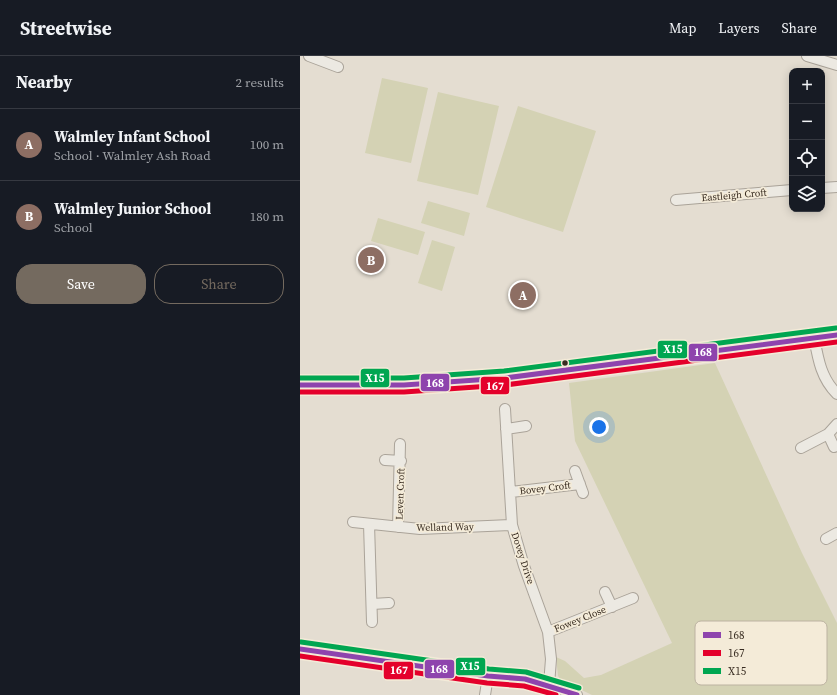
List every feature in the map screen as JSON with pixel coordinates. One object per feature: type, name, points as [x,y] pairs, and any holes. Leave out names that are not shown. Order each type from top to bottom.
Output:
[{"type":"street","points":[[309,56],[338,67]]},
{"type":"street","points":[[807,56],[837,65]]},
{"type":"street","points":[[825,188],[837,186]]},
{"type":"street","name":"Eastleigh Croft","points":[[676,200],[789,190]]},
{"type":"street","points":[[300,385],[404,385],[505,378],[837,335]]},
{"type":"street","points":[[814,338],[819,367],[825,380],[837,394]]},
{"type":"street","name":"Dovey Drive","points":[[505,409],[512,525],[524,566],[542,610],[548,632],[551,659],[549,685]]},
{"type":"street","points":[[801,448],[828,434],[837,424]]},
{"type":"street","points":[[506,429],[526,426]]},
{"type":"street","points":[[828,434],[834,447]]},
{"type":"street","name":"Leven Croft","points":[[398,527],[401,461],[400,444]]},
{"type":"street","name":"Leven Croft","points":[[385,460],[401,461]]},
{"type":"street","name":"Bovey Croft","points":[[511,492],[582,488],[574,472]]},
{"type":"street","name":"Welland Way","points":[[353,522],[420,529],[512,525]]},
{"type":"street","points":[[369,524],[372,622]]},
{"type":"street","points":[[826,539],[837,533]]},
{"type":"street","name":"Fowey Close","points":[[605,592],[612,607]]},
{"type":"street","name":"Fowey Close","points":[[548,632],[633,598]]},
{"type":"street","points":[[372,604],[389,603]]},
{"type":"street","points":[[300,649],[488,676],[525,679],[549,685],[577,695]]},
{"type":"street","points":[[485,695],[488,676]]},
{"type":"shaded area","points":[[382,78],[428,88],[411,163],[365,153]]},
{"type":"shaded area","points":[[438,92],[499,106],[478,195],[417,181]]},
{"type":"shaded area","points":[[518,106],[596,131],[563,232],[486,207]]},
{"type":"shaded area","points":[[428,201],[470,213],[464,236],[421,223]]},
{"type":"shaded area","points":[[378,218],[425,232],[418,255],[371,241]]},
{"type":"shaded area","points":[[432,240],[455,247],[442,291],[418,283]]},
{"type":"shaded area","points":[[715,363],[802,553],[837,623],[837,695],[592,695],[561,680],[558,676],[556,657],[565,661],[584,678],[601,675],[672,643],[575,441],[569,383]]},
{"type":"transit line","name":"X15","points":[[300,378],[404,378],[504,371],[836,328]]},
{"type":"transit line","name":"168","points":[[300,385],[404,385],[505,378],[837,335]]},
{"type":"transit line","name":"167","points":[[300,392],[404,392],[505,385],[837,342]]},
{"type":"transit line","name":"X15","points":[[301,642],[489,669],[526,672],[579,688]]},
{"type":"transit line","name":"168","points":[[300,649],[488,676],[525,679],[577,695]]},
{"type":"transit line","name":"167","points":[[300,656],[487,683],[524,686],[556,695]]},
{"type":"place","name":"Walmley Junior School","points":[[371,260]]},
{"type":"place","name":"Walmley Infant School","points":[[523,295]]}]
